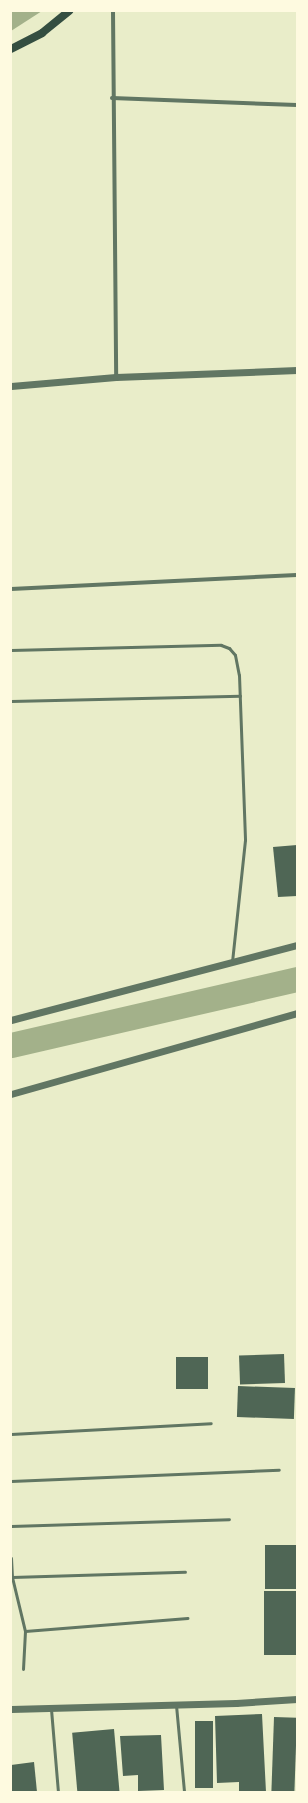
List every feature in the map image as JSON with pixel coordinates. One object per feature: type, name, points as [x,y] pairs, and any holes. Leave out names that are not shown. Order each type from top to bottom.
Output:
[{"type":"main road","points":[[11,49],[42,33],[69,11]]},
{"type":"street","points":[[113,11],[112,98],[116,377]]},
{"type":"street","points":[[112,98],[297,105]]},
{"type":"street","points":[[11,386],[116,377],[297,370]]},
{"type":"street","points":[[11,589],[297,575]]},
{"type":"street","points":[[11,1020],[297,945]]},
{"type":"street","points":[[11,1094],[297,1013]]},
{"type":"street","points":[[11,1709],[176,1705],[297,1699]]},
{"type":"lane","points":[[11,650],[221,645],[229,648],[235,655],[239,675],[245,840],[232,961]]},
{"type":"lane","points":[[11,700],[240,696]]},
{"type":"lane","points":[[11,1434],[211,1423]]},
{"type":"lane","points":[[11,1482],[279,1470]]},
{"type":"lane","points":[[11,1526],[229,1519]]},
{"type":"lane","points":[[11,1558],[12,1577],[25,1631],[23,1669]]},
{"type":"lane","points":[[12,1577],[185,1572]]},
{"type":"lane","points":[[25,1631],[187,1618]]},
{"type":"lane","points":[[176,1705],[184,1792]]},
{"type":"lane","points":[[50,1707],[58,1792]]},
{"type":"shaded area","points":[[11,11],[42,11],[11,31]]},
{"type":"building","points":[[297,845],[297,896],[278,897],[273,847]]},
{"type":"building","points":[[284,1354],[285,1383],[240,1385],[239,1356]]},
{"type":"building","points":[[176,1357],[208,1357],[208,1389],[176,1389]]},
{"type":"building","points":[[238,1386],[295,1388],[294,1419],[237,1417]]},
{"type":"building","points":[[265,1545],[297,1545],[297,1589],[265,1589]]},
{"type":"building","points":[[264,1591],[297,1591],[297,1655],[264,1655]]},
{"type":"building","points":[[262,1714],[266,1792],[239,1792],[239,1782],[217,1783],[215,1716]]},
{"type":"building","points":[[274,1717],[297,1718],[294,1792],[271,1791]]},
{"type":"building","points":[[195,1721],[213,1721],[213,1788],[195,1788]]},
{"type":"building","points":[[114,1729],[119,1792],[77,1792],[72,1733]]},
{"type":"building","points":[[161,1735],[164,1790],[138,1791],[138,1775],[123,1776],[120,1736]]},
{"type":"building","points":[[34,1762],[37,1792],[11,1792],[11,1765]]},
{"type":"waterway","points":[[11,1045],[297,979]]}]
